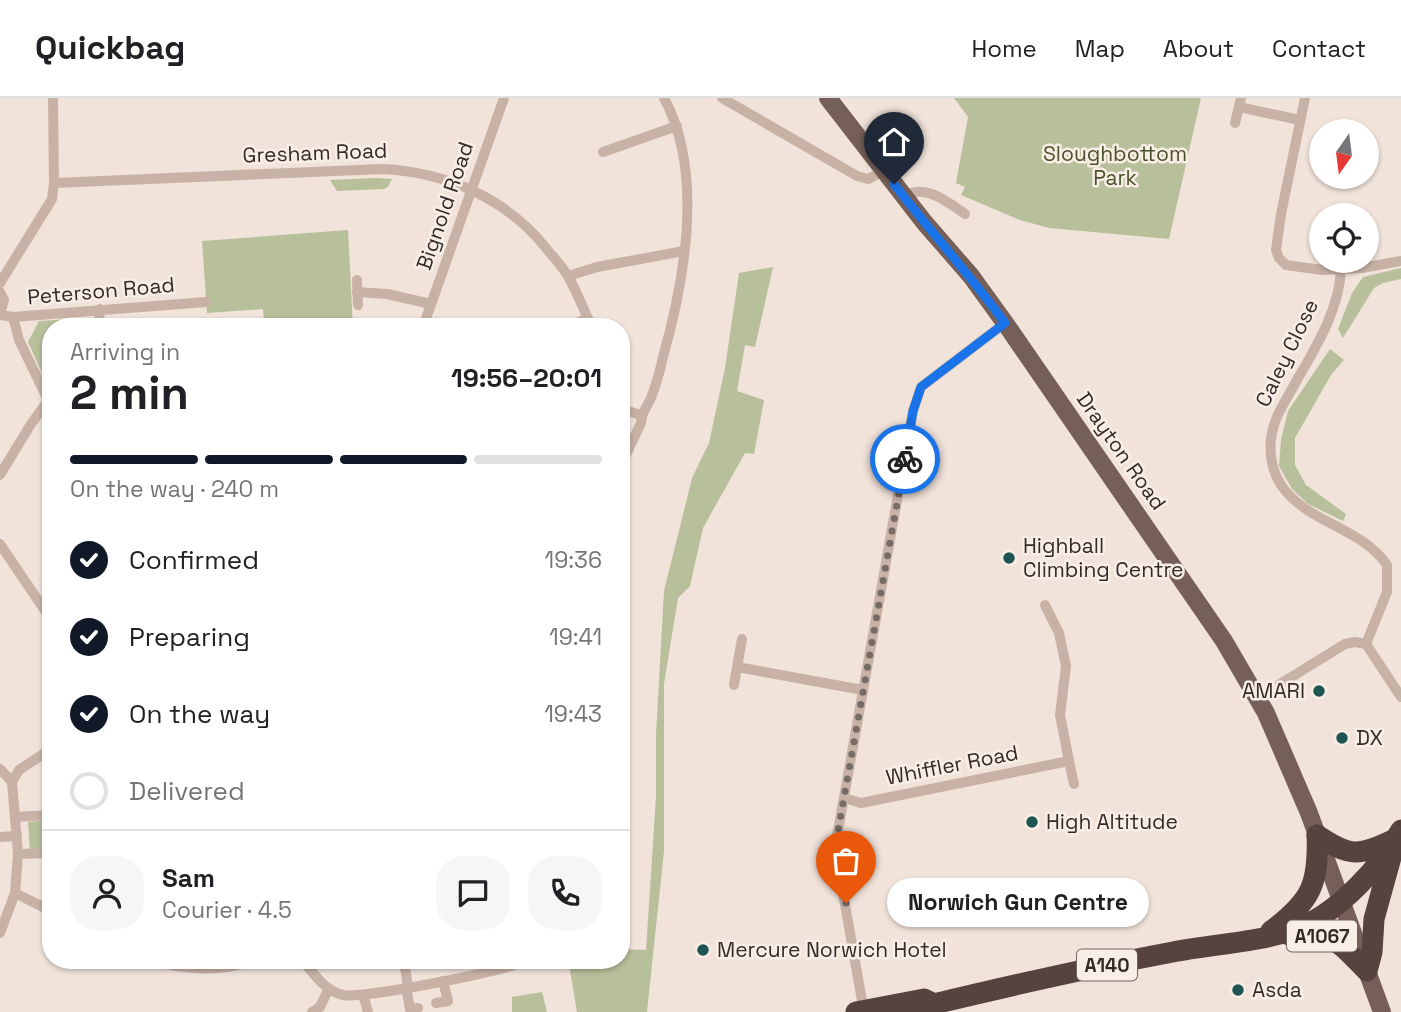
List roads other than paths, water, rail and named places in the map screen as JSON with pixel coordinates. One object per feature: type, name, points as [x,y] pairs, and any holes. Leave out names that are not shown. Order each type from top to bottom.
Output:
[{"type":"highway","points":[[1317,835],[1338,849],[1350,853],[1370,850],[1399,834]]},
{"type":"highway","points":[[1367,971],[1372,951],[1374,919],[1399,834]]},
{"type":"highway","name":"A140","points":[[867,1011],[924,999],[928,1008],[1067,973],[1263,936],[1304,925],[1340,901],[1378,863],[1399,834]]},
{"type":"highway","name":"A140","points":[[1263,936],[1290,916],[1309,894],[1318,863],[1317,835]]},
{"type":"highway","name":"A1067","points":[[1263,936],[1330,937],[1367,971]]},
{"type":"main road","name":"Drayton Road","points":[[828,98],[904,197],[971,276],[1224,641],[1266,713],[1290,765],[1340,901]]},
{"type":"main road","name":"A1067","points":[[1340,901],[1382,1012]]},
{"type":"street","points":[[0,283],[52,199],[53,98]]},
{"type":"street","name":"Bignold Road","points":[[426,318],[503,98]]},
{"type":"street","points":[[630,446],[641,423],[641,415],[653,393],[664,355],[679,290],[684,251],[685,178],[677,126],[664,98]]},
{"type":"street","points":[[722,98],[857,176],[868,179],[884,171]]},
{"type":"street","points":[[1305,98],[1276,250],[1286,265],[1309,269]]},
{"type":"street","points":[[1235,123],[1240,102],[1300,120]]},
{"type":"street","points":[[603,152],[677,126]]},
{"type":"street","name":"Gresham Road","points":[[54,183],[401,170],[472,189],[512,212],[530,228],[568,276],[588,318]]},
{"type":"street","points":[[904,197],[912,191],[923,190],[965,214]]},
{"type":"street","points":[[568,276],[597,267],[684,251]]},
{"type":"street","points":[[1379,264],[1401,261]]},
{"type":"street","name":"Caley Close","points":[[1341,273],[1338,289],[1320,338],[1277,416],[1270,450],[1273,467],[1282,487],[1296,503],[1369,544],[1387,565],[1387,592],[1366,644]]},
{"type":"street","points":[[358,305],[357,286],[431,304]]},
{"type":"street","name":"Peterson Road","points":[[0,292],[4,300],[0,314],[13,317],[206,302]]},
{"type":"street","points":[[99,318],[100,309]]},
{"type":"street","points":[[13,317],[19,340],[42,386]]},
{"type":"street","points":[[867,1011],[858,984],[836,842],[916,399],[921,387],[934,375],[1005,323]]},
{"type":"street","points":[[0,475],[31,424],[42,411]]},
{"type":"street","points":[[630,412],[641,415]]},
{"type":"street","points":[[2,550],[42,606]]},
{"type":"street","points":[[1045,605],[1059,633],[1066,666],[1060,715],[1074,784]]},
{"type":"street","points":[[734,685],[741,639]]},
{"type":"street","points":[[1280,684],[1345,644],[1355,642],[1366,644],[1401,696]]},
{"type":"street","points":[[737,667],[863,690]]},
{"type":"street","points":[[0,933],[15,893],[18,854],[12,782],[19,770],[42,755]]},
{"type":"street","name":"Whiffler Road","points":[[844,798],[861,803],[1069,761]]},
{"type":"street","points":[[0,769],[12,782]]},
{"type":"street","points":[[15,817],[42,816]]},
{"type":"street","points":[[0,837],[17,836]]},
{"type":"street","points":[[18,854],[42,853]]},
{"type":"street","points":[[15,893],[42,906]]},
{"type":"street","points":[[310,969],[328,990],[342,995],[363,995],[498,969]]},
{"type":"street","points":[[405,969],[409,1010]]},
{"type":"street","points":[[443,981],[448,1001]]},
{"type":"street","points":[[312,1012],[320,1007],[328,990]]},
{"type":"street","points":[[363,995],[368,1012]]},
{"type":"place","name":"Highball Climbing Centre","points":[[1009,558]]},
{"type":"place","name":"AMARI","points":[[1319,691]]},
{"type":"place","name":"DX","points":[[1342,738]]},
{"type":"place","name":"High Altitude","points":[[1032,822]]},
{"type":"place","name":"Norwich Gun Centre","points":[[846,903]]},
{"type":"place","name":"Mercure Norwich Hotel","points":[[703,950]]},
{"type":"place","name":"Asda","points":[[1238,990]]},
{"type":"park label","name":"Sloughbottom Park","points":[[1115,166]]}]
